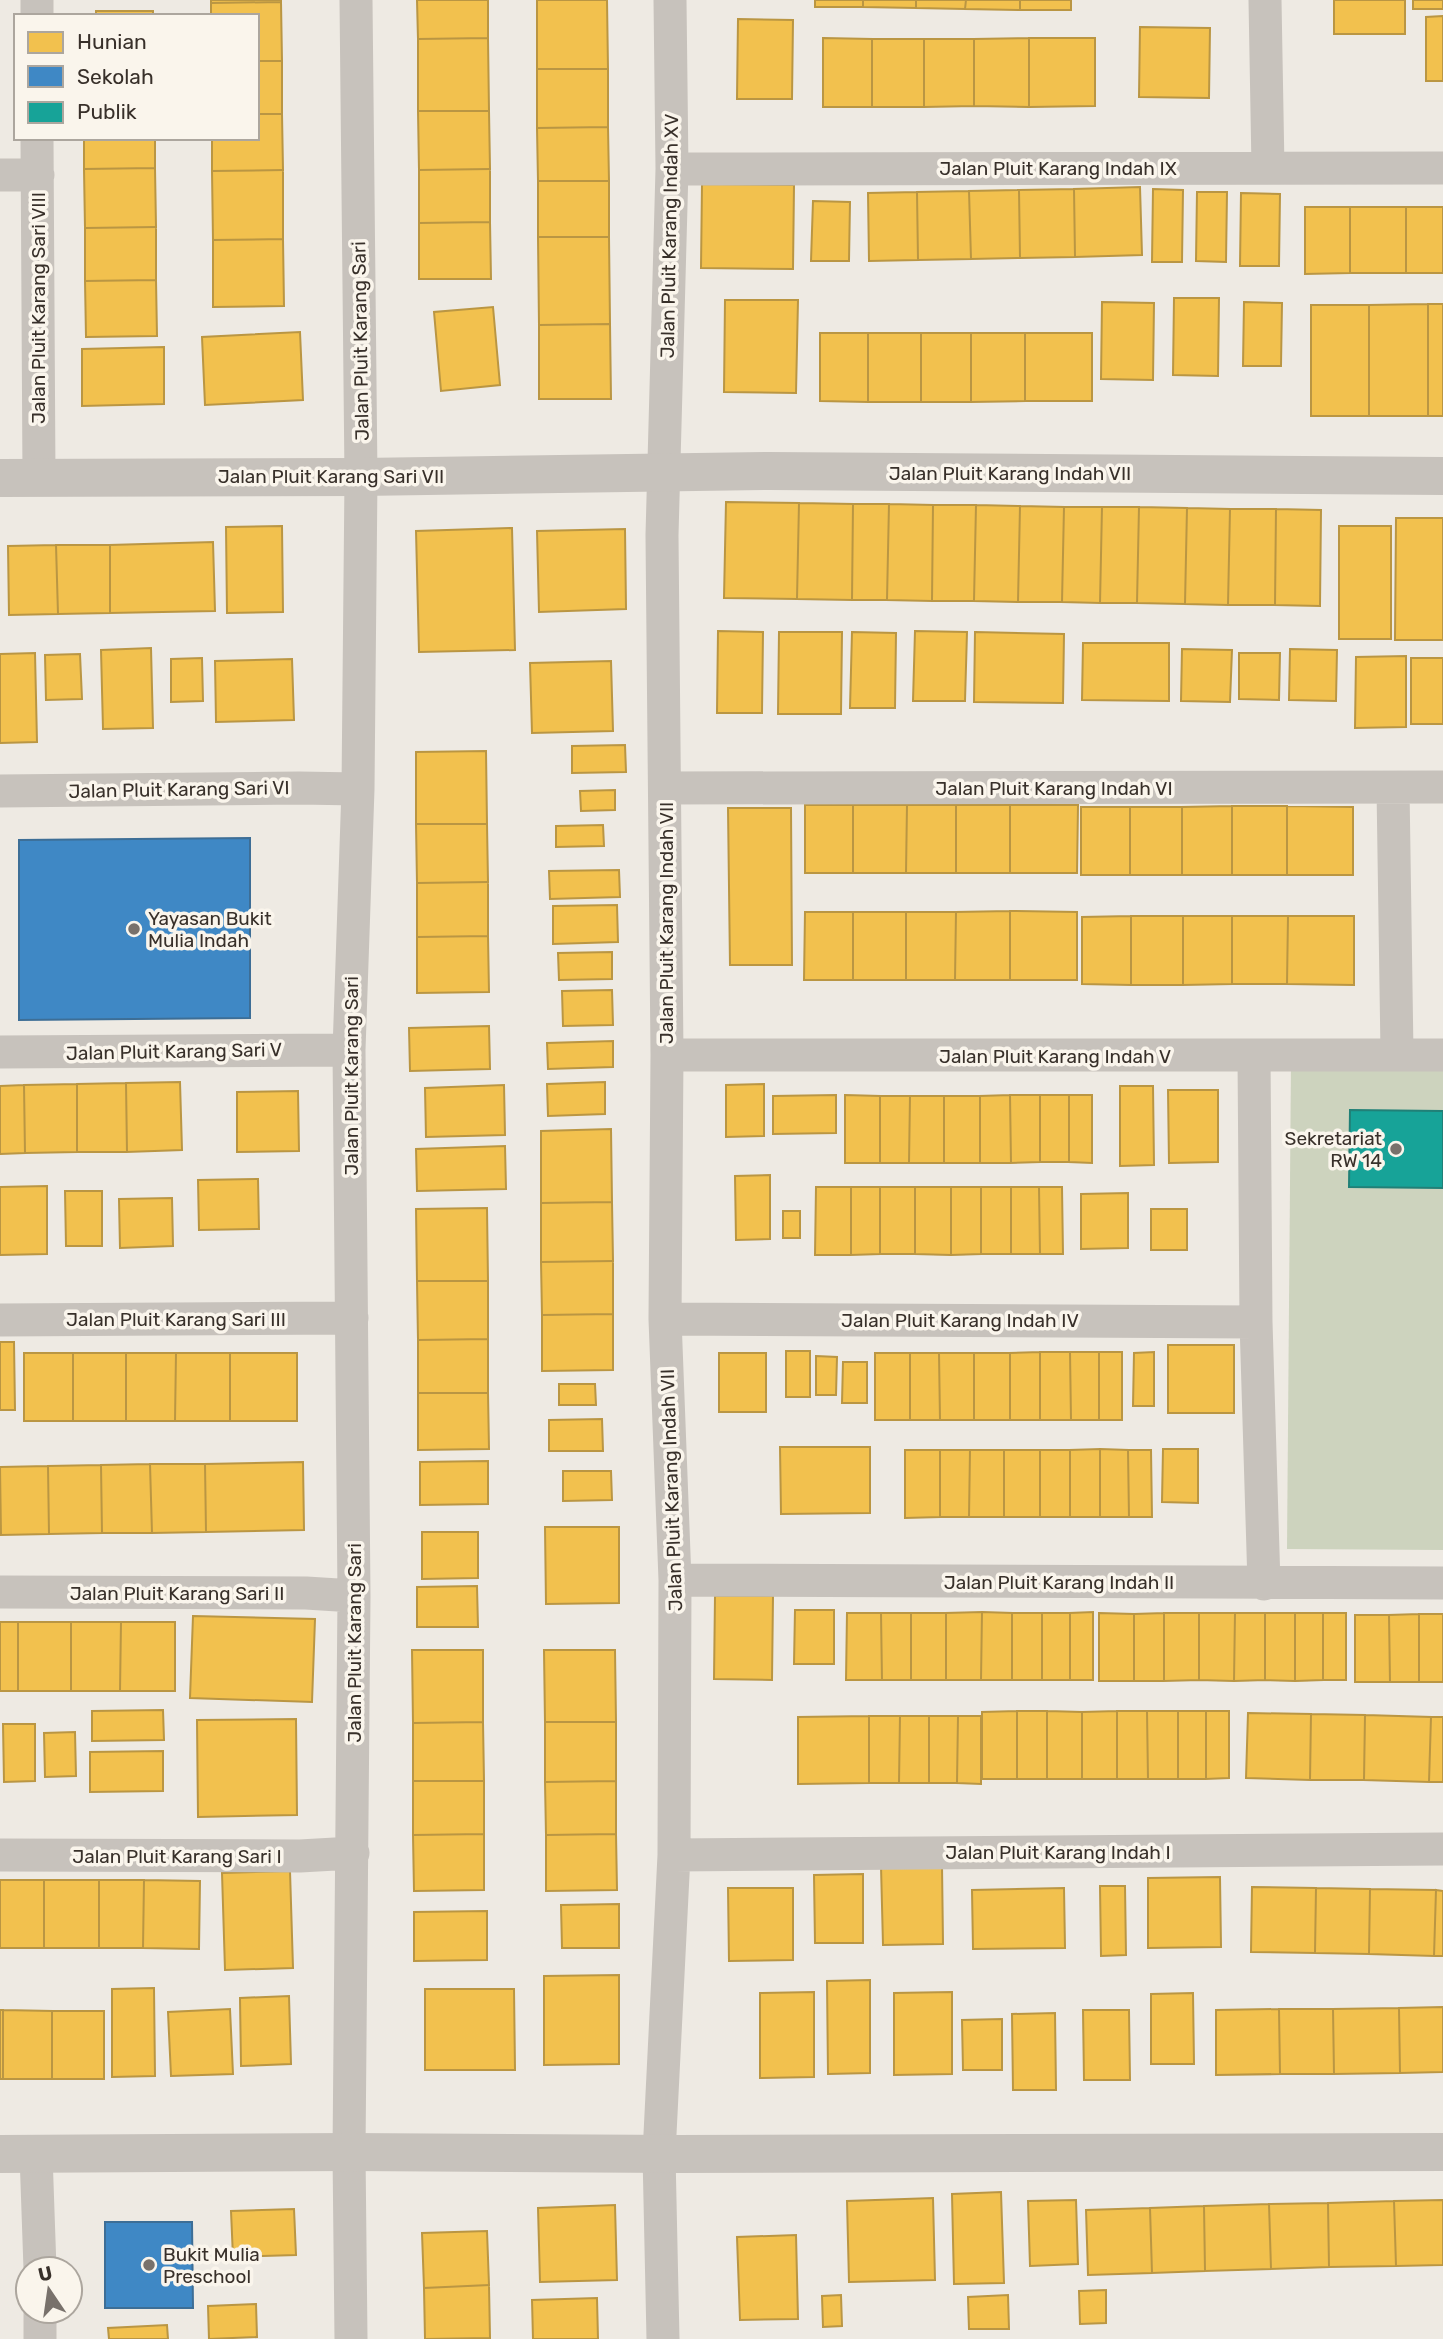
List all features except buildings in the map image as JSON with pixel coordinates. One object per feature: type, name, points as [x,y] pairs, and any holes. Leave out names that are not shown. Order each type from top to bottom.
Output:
[{"type":"street","name":"Jalan Pluit Karang Sari","points":[[351,2339],[349,2152],[354,1853],[354,1596],[349,1050],[358,789],[361,477],[356,0]]},
{"type":"street","name":"Jalan Pluit Karang Indah XV","points":[[662,473],[672,169],[670,0]]},
{"type":"street","points":[[1265,0],[1268,168]]},
{"type":"street","name":"Jalan Pluit Karang Sari VIII","points":[[37,140],[39,478]]},
{"type":"street","name":"Jalan Pluit Karang Indah IX","points":[[672,169],[1443,168]]},
{"type":"street","points":[[0,175],[38,175]]},
{"type":"street","name":"Jalan Pluit Karang Indah VII","points":[[663,2339],[659,2154],[674,1855],[675,1580],[665,1319],[667,1055],[662,473],[784,471],[1443,476]]},
{"type":"street","name":"Jalan Pluit Karang Sari VII","points":[[0,478],[662,473]]},
{"type":"street","name":"Jalan Pluit Karang Indah VI","points":[[665,788],[1443,787]]},
{"type":"street","points":[[1393,788],[1397,1053]]},
{"type":"street","name":"Jalan Pluit Karang Sari VI","points":[[0,790],[358,789]]},
{"type":"street","name":"Jalan Pluit Karang Sari V","points":[[0,1052],[349,1050]]},
{"type":"street","name":"Jalan Pluit Karang Indah V","points":[[667,1055],[1443,1055]]},
{"type":"street","points":[[1254,1056],[1256,1322],[1264,1584]]},
{"type":"street","name":"Jalan Pluit Karang Sari III","points":[[0,1320],[352,1318]]},
{"type":"street","name":"Jalan Pluit Karang Indah IV","points":[[665,1319],[1256,1322]]},
{"type":"street","name":"Jalan Pluit Karang Indah II","points":[[675,1580],[1443,1583]]},
{"type":"street","name":"Jalan Pluit Karang Sari II","points":[[0,1592],[306,1593],[354,1596]]},
{"type":"street","name":"Jalan Pluit Karang Indah I","points":[[674,1855],[1443,1849]]},
{"type":"street","name":"Jalan Pluit Karang Sari I","points":[[0,1855],[300,1856],[354,1853]]},
{"type":"street","points":[[37,2255],[18,2154],[1443,2152]]},
{"type":"green space","points":[[1291,1061],[1443,1062],[1443,1550],[1287,1549]]},
{"type":"place","name":"Yayasan Bukit Mulia Indah","points":[[134,929]]},
{"type":"place","name":"Sekretariat RW 14","points":[[1396,1149]]},
{"type":"place","name":"Bukit Mulia Preschool","points":[[149,2265]]}]
